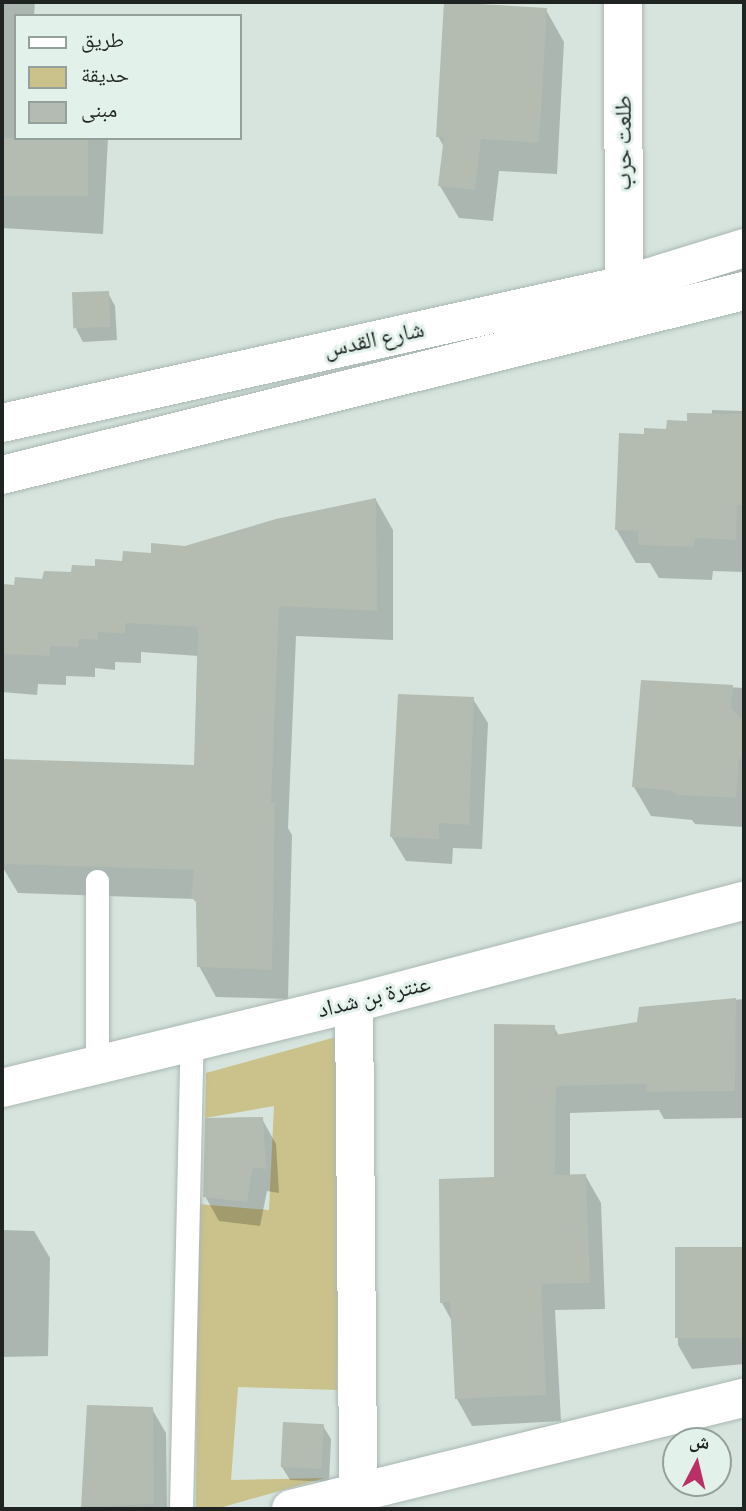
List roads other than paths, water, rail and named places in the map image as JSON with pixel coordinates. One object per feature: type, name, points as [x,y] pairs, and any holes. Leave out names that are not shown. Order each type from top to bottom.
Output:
[{"type":"street","name":"طلعت حرب","points":[[623,2],[624,285]]},
{"type":"street","name":"شارع القدس","points":[[2,423],[624,285],[744,248]]},
{"type":"street","points":[[2,475],[744,291]]},
{"type":"street","name":"عنترة بن شداد","points":[[2,1088],[354,1003],[744,901]]},
{"type":"street","points":[[354,1003],[358,1492]]},
{"type":"street","points":[[291,1509],[744,1398]]},
{"type":"lane","points":[[97,881],[97,1065]]},
{"type":"lane","points":[[181,1509],[192,1042]]}]
